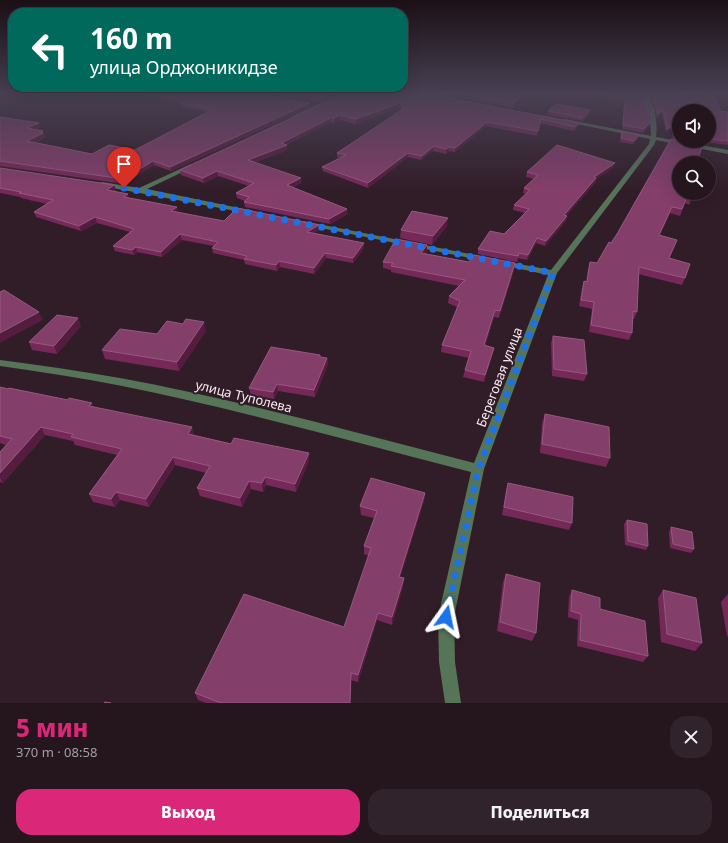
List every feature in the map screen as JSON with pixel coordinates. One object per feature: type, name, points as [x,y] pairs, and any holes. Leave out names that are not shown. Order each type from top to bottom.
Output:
[{"type":"street","points":[[591,126],[728,152]]},
{"type":"street","points":[[654,126],[654,138]]},
{"type":"street","name":"Береговая улица","points":[[453,703],[447,662],[446,617],[478,470],[553,273],[646,152],[654,138]]},
{"type":"street","points":[[140,190],[197,163]]},
{"type":"street","points":[[93,183],[140,190],[257,214]]},
{"type":"street","points":[[296,221],[553,273]]},
{"type":"street","name":"улица Туполева","points":[[0,363],[156,389],[235,407],[478,470]]},
{"type":"building","points":[[0,126],[32,126],[27,128],[43,131],[40,133],[43,133],[27,141],[92,154],[109,145],[135,150],[182,126],[260,126],[170,167],[153,161],[123,179],[0,161]]},
{"type":"building","points":[[275,126],[315,126],[281,143],[287,145],[248,160],[301,178],[287,185],[347,209],[329,219],[244,202],[249,197],[236,193],[254,183],[217,171],[203,178],[180,170]]},
{"type":"building","points":[[378,126],[482,126],[455,148],[450,147],[446,149],[434,146],[422,156],[408,153],[368,183],[322,167],[346,155],[337,153]]},
{"type":"building","points":[[509,126],[539,126],[538,131]]},
{"type":"building","points":[[627,126],[647,126],[644,129]]},
{"type":"building","points":[[716,126],[728,126],[728,141],[716,140]]},
{"type":"building","points":[[622,132],[639,135],[634,141],[621,138]]},
{"type":"building","points":[[671,139],[672,148],[702,148],[699,156],[672,156],[672,200],[686,200],[682,209],[672,207],[659,235],[677,240],[669,258],[690,264],[685,278],[639,267],[637,312],[633,311],[632,333],[591,325],[594,302],[581,300],[584,281],[587,282],[590,262],[597,263],[609,242],[611,243]]},
{"type":"building","points":[[557,145],[615,163],[594,177],[596,178],[564,215],[567,216],[546,241],[537,238],[528,255],[519,253],[518,256],[478,249],[490,231],[504,234],[529,209],[514,205],[530,190],[524,188],[538,175],[527,172]]},
{"type":"building","points":[[0,168],[114,185],[107,190],[128,194],[124,197],[177,207],[171,211],[224,221],[237,208],[319,225],[307,232],[364,243],[353,258],[325,253],[314,268],[279,261],[276,265],[244,259],[247,256],[212,248],[218,242],[180,234],[161,252],[136,247],[132,250],[113,246],[134,229],[95,217],[79,226],[34,212],[53,200],[0,188]]},
{"type":"building","points":[[412,211],[448,218],[433,236],[401,230]]},
{"type":"building","points":[[396,239],[427,245],[421,253],[469,262],[474,255],[515,263],[500,311],[495,310],[484,345],[494,348],[485,375],[465,370],[471,351],[442,345],[460,301],[449,296],[465,280],[391,266],[393,263],[383,262]]},
{"type":"building","points":[[4,290],[39,312],[0,333],[0,292]]},
{"type":"building","points":[[57,315],[78,318],[54,346],[29,342]]},
{"type":"building","points":[[186,319],[204,322],[177,362],[102,350],[120,329],[157,334],[167,321],[183,324]]},
{"type":"building","points":[[553,336],[584,340],[587,374],[554,369]]},
{"type":"building","points":[[271,347],[320,355],[320,357],[327,358],[314,390],[277,384],[273,392],[249,388]]},
{"type":"building","points":[[0,387],[68,400],[69,398],[92,403],[89,406],[192,427],[188,434],[231,444],[234,438],[309,453],[295,484],[265,477],[262,483],[249,481],[240,498],[197,488],[210,466],[173,457],[146,499],[116,492],[111,499],[89,494],[122,449],[71,437],[73,434],[41,427],[0,473],[0,452],[12,439],[0,436]]},
{"type":"building","points":[[545,414],[609,427],[610,458],[542,444]]},
{"type":"building","points":[[371,478],[425,493],[399,577],[404,578],[392,617],[378,613],[358,675],[351,673],[350,703],[221,703],[195,693],[244,594],[344,627],[371,548],[364,546],[377,511],[360,506]]},
{"type":"building","points":[[508,483],[573,497],[572,523],[504,507]]},
{"type":"building","points":[[627,520],[647,524],[648,546],[628,541]]},
{"type":"building","points":[[671,527],[692,532],[694,549],[673,544]]},
{"type":"building","points":[[506,574],[540,583],[536,633],[500,622]]},
{"type":"building","points":[[572,590],[600,598],[600,609],[645,621],[648,656],[580,640],[581,614],[571,611]]},
{"type":"building","points":[[663,590],[696,598],[702,643],[667,634]]},
{"type":"route","points":[[124,188],[553,273],[478,470],[446,617]]}]
